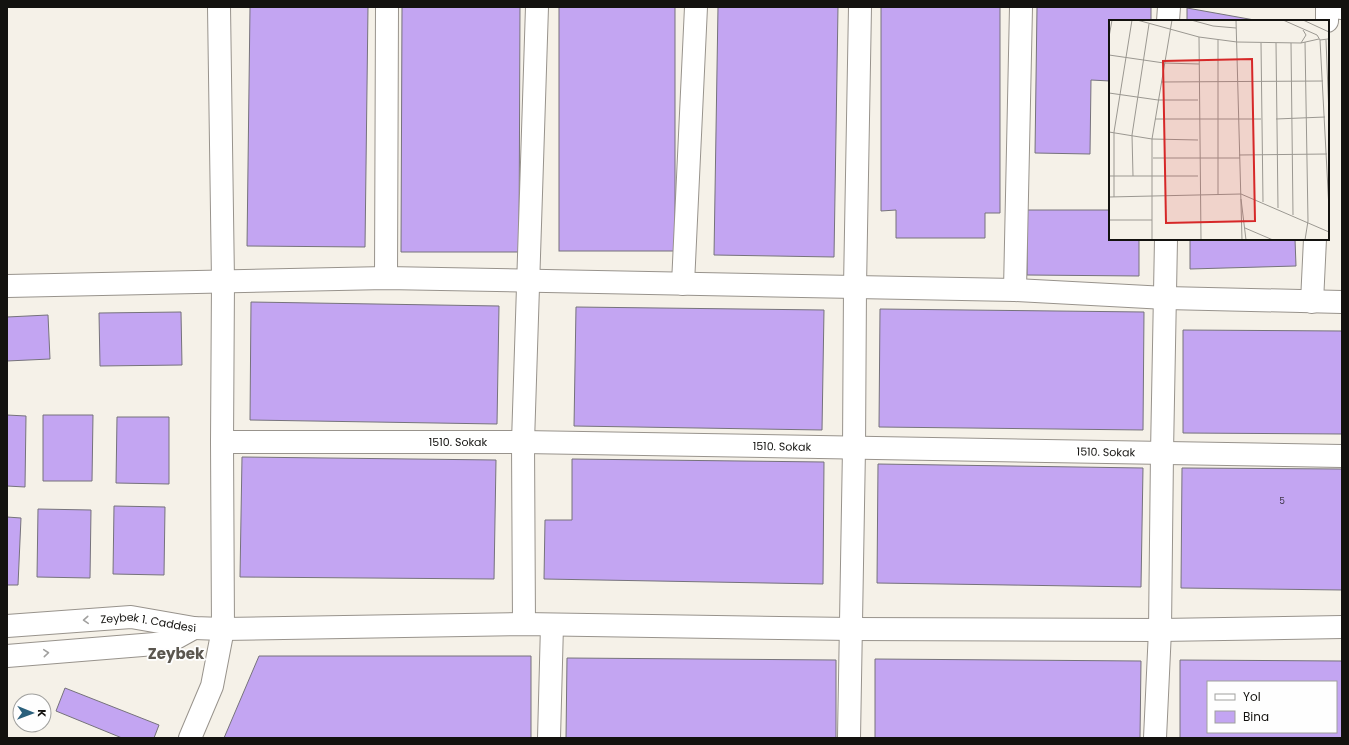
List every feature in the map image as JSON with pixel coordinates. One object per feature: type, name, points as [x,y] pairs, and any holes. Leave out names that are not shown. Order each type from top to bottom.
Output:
[{"type":"street","points":[[190,738],[212,686],[223,629],[223,281],[219,7]]},
{"type":"street","points":[[386,278],[387,7]]},
{"type":"street","points":[[524,624],[523,442],[537,7]]},
{"type":"street","points":[[683,284],[696,7]]},
{"type":"street","points":[[849,738],[860,7]]},
{"type":"street","points":[[1015,290],[1020,7]]},
{"type":"street","points":[[1168,20],[1169,7]]},
{"type":"street","points":[[1327,7],[1327,20]]},
{"type":"street","points":[[1334,7],[1342,8]]},
{"type":"street","points":[[1155,738],[1160,630],[1166,240]]},
{"type":"street","points":[[1312,302],[1315,240]]},
{"type":"street","points":[[7,286],[386,278],[1015,290],[1166,298],[1342,302]]},
{"type":"street","name":"1510. Sokak","points":[[222,442],[523,442],[1342,456]]},
{"type":"street","name":"Zeybek 1. Caddesi","points":[[7,626],[131,617],[194,628]]},
{"type":"street","points":[[194,628],[223,629],[524,624],[851,629],[1160,630],[1342,627]]},
{"type":"street","points":[[549,738],[552,625]]},
{"type":"street","name":"Zeybek 1. Caddesi","points":[[7,656],[167,643],[194,628]]},
{"type":"building","points":[[250,7],[368,7],[365,247],[247,246]]},
{"type":"building","points":[[402,7],[520,7],[519,252],[401,252]]},
{"type":"building","points":[[559,7],[675,7],[675,251],[559,251]]},
{"type":"building","points":[[718,7],[838,7],[834,257],[714,255]]},
{"type":"building","points":[[881,7],[1000,7],[1000,213],[985,213],[985,238],[896,238],[896,210],[881,211]]},
{"type":"building","points":[[1037,7],[1151,7],[1151,20],[1109,20],[1109,81],[1091,80],[1090,154],[1035,153]]},
{"type":"building","points":[[1187,8],[1254,20],[1187,20]]},
{"type":"building","points":[[1027,210],[1109,210],[1109,240],[1139,240],[1139,276],[1027,275]]},
{"type":"building","points":[[1190,240],[1295,240],[1296,266],[1190,269]]},
{"type":"building","points":[[251,302],[499,306],[497,424],[250,420]]},
{"type":"building","points":[[576,307],[824,310],[822,430],[574,426]]},
{"type":"building","points":[[880,309],[1144,312],[1143,430],[879,427]]},
{"type":"building","points":[[181,312],[182,365],[100,366],[99,313]]},
{"type":"building","points":[[48,315],[50,359],[7,361],[7,317]]},
{"type":"building","points":[[1183,330],[1342,331],[1342,434],[1183,433]]},
{"type":"building","points":[[7,415],[26,416],[25,487],[7,486]]},
{"type":"building","points":[[43,415],[93,415],[92,481],[43,481]]},
{"type":"building","points":[[117,417],[169,417],[169,484],[116,483]]},
{"type":"building","points":[[242,457],[496,460],[494,579],[240,577]]},
{"type":"building","points":[[572,459],[824,462],[823,584],[544,579],[545,520],[572,520]]},
{"type":"building","points":[[878,464],[1143,468],[1141,587],[877,583]]},
{"type":"building","points":[[1182,468],[1342,469],[1342,590],[1181,588]]},
{"type":"building","points":[[114,506],[165,507],[164,575],[113,574]]},
{"type":"building","points":[[38,509],[91,510],[90,578],[37,577]]},
{"type":"building","points":[[7,517],[21,518],[18,585],[7,585]]},
{"type":"building","points":[[259,656],[531,656],[531,738],[224,738]]},
{"type":"building","points":[[567,658],[836,660],[836,738],[566,738]]},
{"type":"building","points":[[875,659],[1141,661],[1140,738],[875,738]]},
{"type":"building","points":[[1180,660],[1342,661],[1342,738],[1180,738]]},
{"type":"building","points":[[65,688],[159,725],[154,738],[122,738],[56,711]]},
{"type":"district","name":"Zeybek","points":[[176,653]]}]
